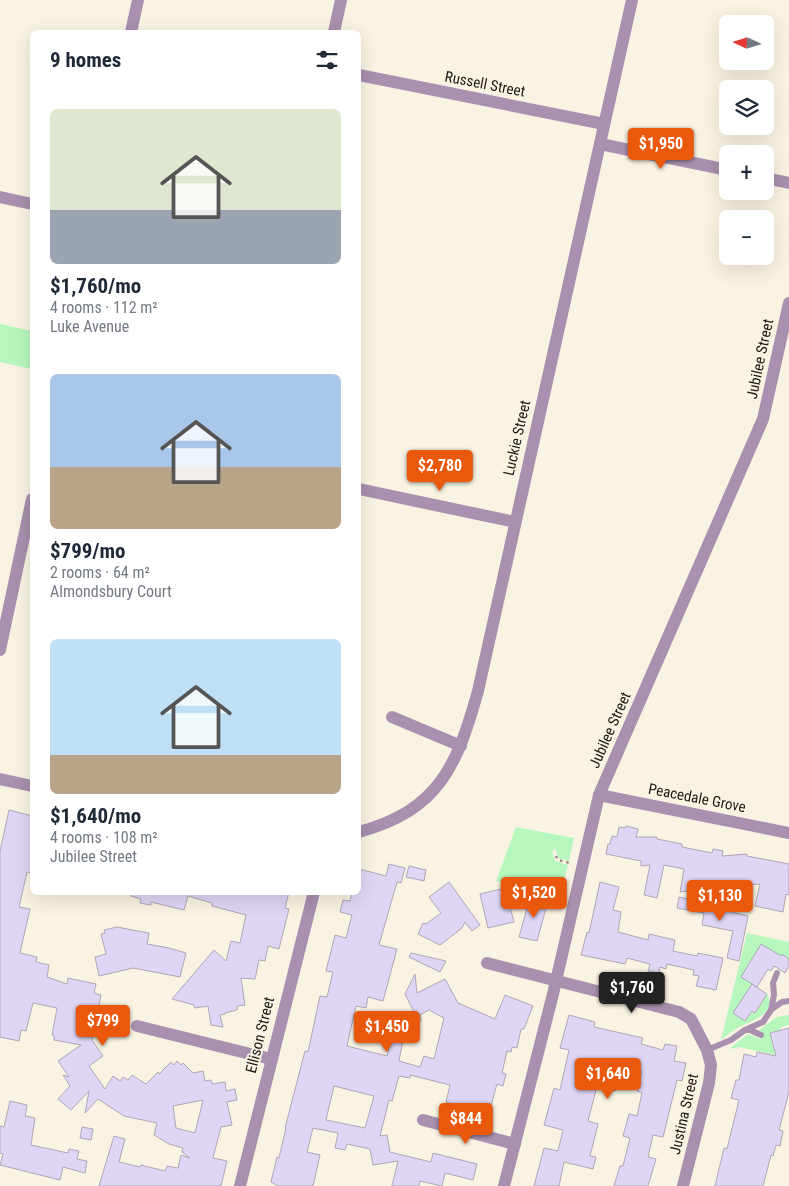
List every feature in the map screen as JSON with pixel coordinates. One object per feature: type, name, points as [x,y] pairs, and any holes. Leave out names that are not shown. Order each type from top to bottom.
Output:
[{"type":"street","points":[[131,30],[138,0]]},
{"type":"street","points":[[334,30],[341,0]]},
{"type":"street","name":"Luckie Street","points":[[361,832],[383,826],[403,816],[432,793],[450,769],[461,746],[478,691],[632,0]]},
{"type":"street","name":"Russell Street","points":[[361,75],[604,124]]},
{"type":"street","points":[[600,144],[719,168]]},
{"type":"street","points":[[774,180],[789,183]]},
{"type":"street","points":[[0,197],[30,204]]},
{"type":"street","name":"Jubilee Street","points":[[504,1186],[556,980],[599,795],[764,419],[789,303]]},
{"type":"street","points":[[361,489],[516,522]]},
{"type":"street","points":[[0,650],[30,508]]},
{"type":"street","points":[[392,717],[461,746]]},
{"type":"street","points":[[0,779],[30,786]]},
{"type":"street","name":"Peacedale Grove","points":[[599,795],[789,833]]},
{"type":"street","name":"Ellison Street","points":[[240,1186],[313,895]]},
{"type":"street","points":[[487,963],[680,1012],[691,1019],[707,1050]]},
{"type":"street","points":[[137,1026],[271,1059]]},
{"type":"street","name":"Justina Street","points":[[683,1186],[709,1082],[711,1065],[707,1050]]},
{"type":"street","points":[[424,1120],[515,1144]]},
{"type":"lane","points":[[771,1010],[774,995],[773,982],[777,973]]},
{"type":"lane","points":[[707,1050],[731,1040],[745,1030],[762,1022],[775,1005],[789,1001]]},
{"type":"lane","points":[[745,1030],[761,1035]]},
{"type":"path","points":[[556,856],[558,860],[570,863]]},
{"type":"green space","points":[[0,324],[30,331],[30,369],[0,362]]},
{"type":"green space","points":[[516,827],[574,838],[569,861],[559,858],[555,849],[552,851],[555,861],[568,865],[560,895],[496,881]]},
{"type":"green space","points":[[747,933],[789,942],[789,959],[782,955],[774,966],[741,977],[752,984],[734,1013],[745,1021],[752,1011],[755,1013],[767,994],[770,1001],[769,1007],[760,1017],[734,1030],[721,1040]]},
{"type":"green space","points":[[789,1015],[789,1025],[781,1027],[781,1030],[770,1033],[773,1047],[789,1044],[789,1058],[739,1047],[729,1049],[748,1034],[760,1039],[764,1034],[759,1030],[777,1017]]},
{"type":"building","points":[[9,810],[30,815],[30,873],[27,872],[19,907],[30,909],[20,953],[37,957],[36,962],[49,965],[47,977],[67,984],[68,978],[96,984],[94,993],[101,995],[92,1040],[103,1056],[89,1066],[105,1089],[113,1076],[120,1081],[123,1077],[128,1080],[132,1075],[146,1084],[171,1062],[174,1065],[177,1061],[181,1065],[183,1063],[193,1073],[203,1071],[205,1081],[211,1080],[212,1084],[225,1082],[226,1091],[235,1089],[237,1100],[227,1102],[232,1125],[221,1127],[213,1158],[227,1161],[221,1186],[99,1186],[114,1136],[125,1139],[119,1162],[165,1171],[167,1166],[178,1168],[181,1155],[190,1158],[182,1152],[183,1148],[169,1144],[154,1135],[157,1123],[124,1116],[98,1099],[85,1113],[89,1091],[71,1110],[58,1099],[70,1086],[63,1075],[69,1077],[58,1061],[81,1045],[54,1040],[54,1035],[52,1035],[57,1008],[33,1003],[26,1031],[21,1030],[19,1041],[0,1037],[0,851]],"holes":[[[203,1100],[195,1133],[176,1128],[173,1106]]]},
{"type":"building","points":[[626,826],[638,829],[636,837],[657,837],[657,839],[682,844],[682,847],[712,853],[713,849],[723,851],[722,856],[747,854],[747,856],[789,864],[789,895],[786,894],[783,912],[755,906],[760,884],[680,892],[684,869],[664,865],[657,898],[644,895],[650,865],[641,866],[641,861],[606,854],[612,836],[617,837],[619,827],[625,828]]},
{"type":"building","points":[[389,864],[405,868],[401,883],[397,882],[379,945],[397,949],[383,1001],[368,997],[366,1008],[356,1006],[347,1046],[387,1056],[391,1037],[403,1040],[399,1061],[420,1067],[424,1056],[434,1059],[444,1018],[429,1010],[420,1015],[421,1021],[419,1022],[405,994],[415,974],[417,993],[445,979],[458,1003],[495,1019],[505,995],[533,1006],[524,1029],[521,1029],[517,1048],[512,1047],[511,1052],[507,1051],[502,1073],[506,1074],[503,1086],[497,1084],[489,1113],[446,1102],[450,1085],[410,1075],[410,1078],[399,1076],[392,1101],[389,1100],[380,1136],[387,1135],[390,1152],[431,1162],[433,1153],[477,1164],[473,1180],[445,1173],[442,1186],[420,1181],[419,1186],[392,1186],[398,1161],[373,1165],[370,1149],[347,1144],[345,1150],[335,1148],[338,1133],[313,1128],[307,1152],[320,1155],[313,1186],[278,1186],[271,1182],[277,1157],[279,1158],[305,1051],[308,1052],[320,996],[327,997],[333,972],[326,971],[335,935],[346,938],[352,915],[340,912],[343,900],[350,901],[351,895],[361,895],[361,870],[386,876]],"holes":[[[334,1086],[374,1096],[365,1128],[326,1120]]]},
{"type":"building","points":[[409,866],[426,870],[424,881],[406,877]]},
{"type":"building","points":[[449,882],[480,925],[472,931],[465,922],[462,928],[440,945],[418,934],[423,923],[426,924],[441,913],[429,897]]},
{"type":"building","points":[[600,882],[619,887],[613,910],[621,912],[618,932],[648,940],[649,934],[675,940],[673,951],[697,956],[698,953],[723,958],[716,990],[696,986],[699,976],[693,975],[694,970],[667,964],[666,969],[660,967],[659,973],[648,971],[650,964],[627,958],[625,964],[581,955],[587,932],[589,933]]},
{"type":"building","points":[[505,888],[514,922],[488,928],[480,894]]},
{"type":"building","points":[[288,895],[285,908],[289,909],[279,949],[268,946],[265,961],[259,960],[255,979],[241,978],[245,1005],[237,1006],[237,1010],[220,1015],[223,1027],[211,1025],[208,1006],[195,1008],[194,1005],[172,999],[214,950],[226,961],[231,941],[240,943],[246,915],[212,906],[212,903],[188,896],[184,910],[151,902],[151,905],[140,903],[141,899],[131,896]]},
{"type":"building","points":[[533,895],[546,899],[544,904],[547,905],[537,941],[519,937],[529,901],[531,901]]},
{"type":"building","points":[[679,897],[731,908],[731,912],[748,916],[739,961],[727,958],[733,931],[702,925],[704,913],[677,908]]},
{"type":"building","points":[[117,927],[149,933],[147,944],[186,953],[180,977],[133,968],[99,976],[95,957],[106,954],[101,934],[105,933],[104,930]]},
{"type":"building","points":[[761,944],[789,959],[789,966],[785,973],[774,966],[771,971],[768,969],[757,987],[741,977]]},
{"type":"building","points":[[411,953],[446,961],[440,972],[409,957]]},
{"type":"building","points":[[752,984],[767,994],[755,1013],[752,1011],[745,1021],[733,1013]]},
{"type":"building","points":[[569,1015],[595,1022],[594,1027],[643,1038],[641,1044],[663,1050],[665,1044],[677,1046],[674,1061],[686,1063],[682,1081],[677,1080],[663,1137],[653,1135],[648,1157],[656,1159],[648,1186],[614,1186],[620,1166],[623,1166],[630,1138],[623,1136],[629,1114],[637,1116],[642,1093],[637,1091],[642,1071],[621,1066],[615,1091],[597,1086],[588,1121],[598,1124],[590,1156],[596,1157],[593,1169],[564,1162],[559,1186],[534,1186],[544,1148],[558,1151],[563,1130],[544,1125],[554,1088],[560,1090],[569,1050],[560,1048]]},
{"type":"building","points":[[789,1028],[789,1092],[779,1130],[783,1131],[780,1146],[776,1145],[773,1156],[771,1155],[763,1186],[715,1186],[724,1148],[727,1149],[739,1100],[731,1098],[736,1080],[739,1080],[744,1054],[756,1057],[757,1052],[776,1056],[770,1033]]},
{"type":"building","points":[[10,1101],[27,1105],[25,1116],[35,1118],[31,1145],[68,1153],[69,1149],[79,1151],[77,1159],[87,1161],[85,1173],[63,1167],[60,1180],[0,1165],[3,1154],[0,1153],[0,1126],[4,1127]]},
{"type":"building","points":[[82,1127],[93,1129],[91,1140],[80,1138]]}]
